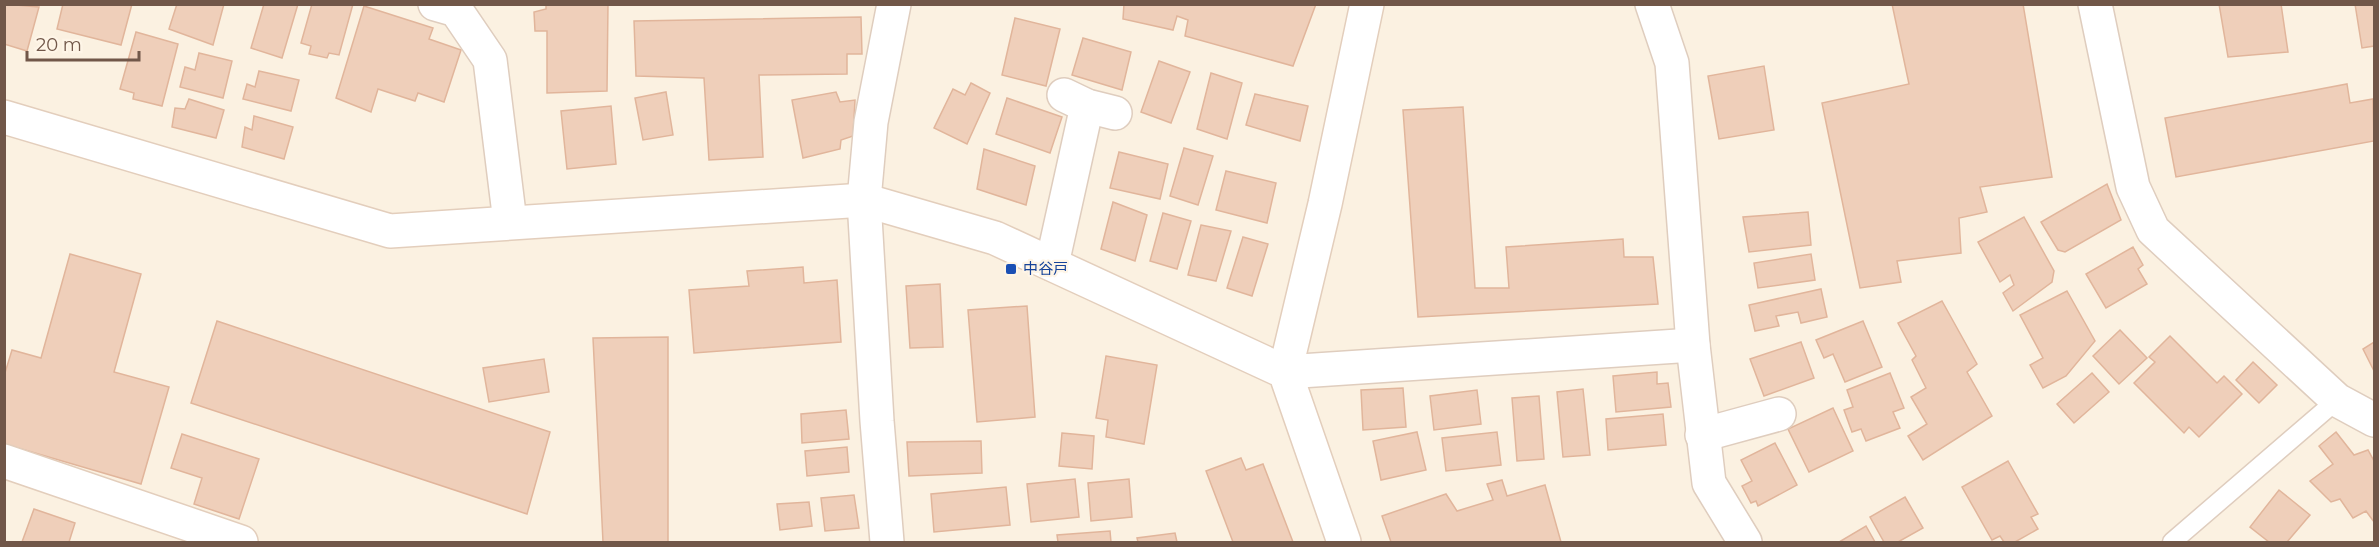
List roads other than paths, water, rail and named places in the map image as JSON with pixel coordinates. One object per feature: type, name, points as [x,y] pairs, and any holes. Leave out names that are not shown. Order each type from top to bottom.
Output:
[{"type":"street","points":[[435,4],[456,10],[490,60],[510,222]]},
{"type":"street","points":[[888,543],[877,421],[864,200],[871,122],[894,4]]},
{"type":"street","points":[[1344,543],[1285,372],[1325,204],[1367,4]]},
{"type":"street","points":[[1652,4],[1672,63],[1693,345],[1701,435],[1709,483],[1745,543]]},
{"type":"street","points":[[2095,4],[2133,187],[2152,230],[2337,400],[2374,420]]},
{"type":"street","points":[[1052,264],[1089,105]]},
{"type":"street","points":[[4,117],[390,231],[864,200],[995,238],[1285,372],[1693,345]]},
{"type":"street","points":[[1701,435],[1779,414]]},
{"type":"street","points":[[4,461],[241,543]]},
{"type":"lane","points":[[2172,543],[2337,400]]},
{"type":"place","name":"中谷戸","points":[[1011,269]]}]
